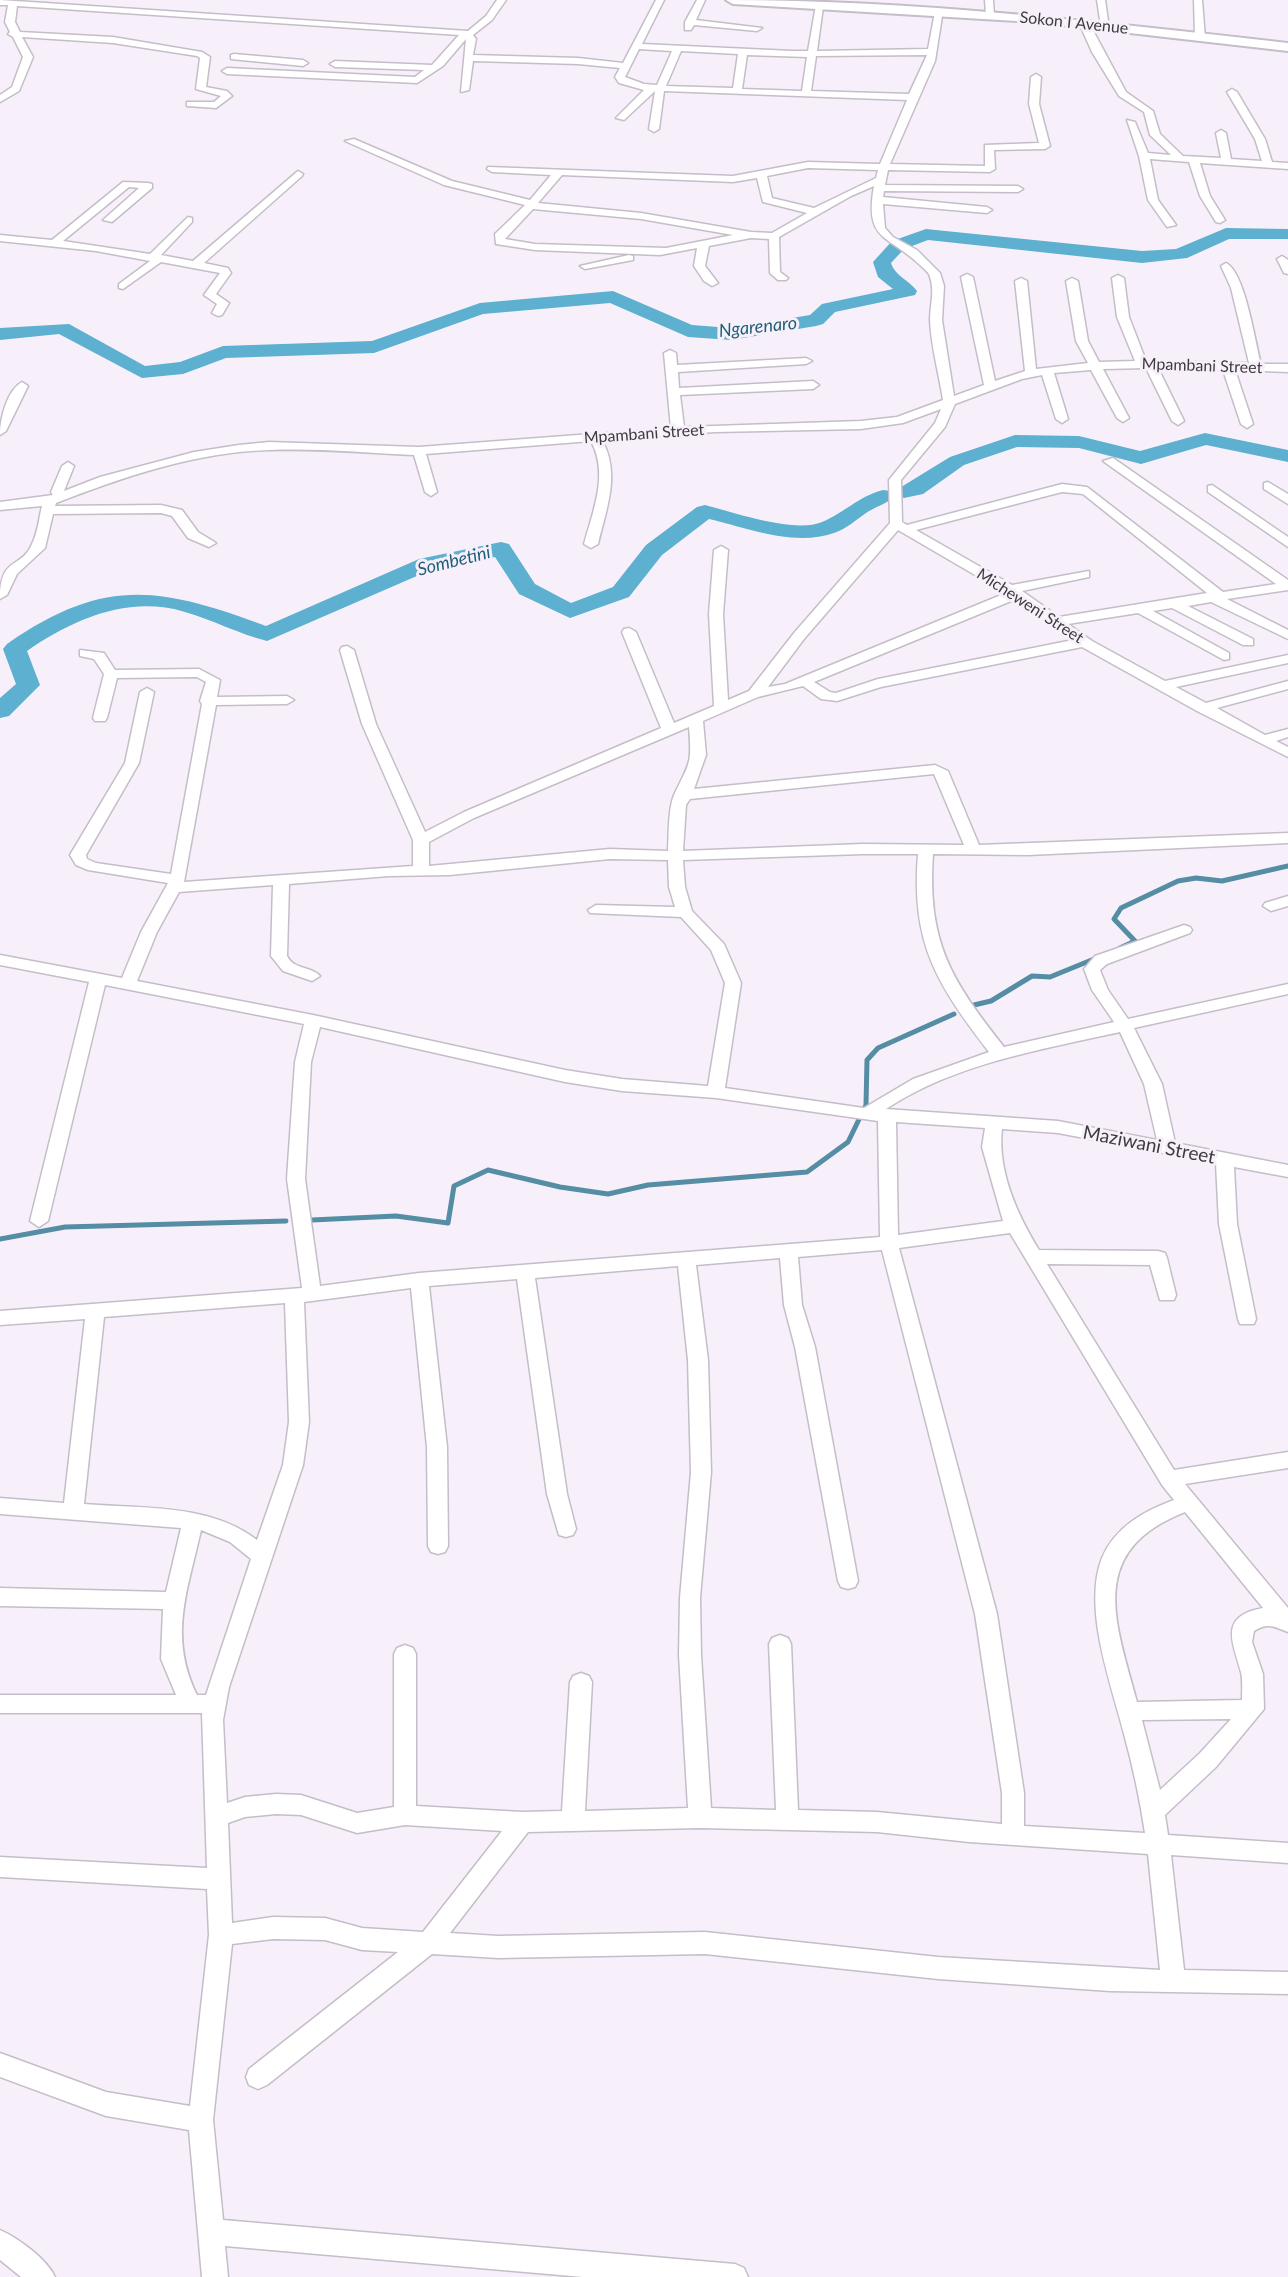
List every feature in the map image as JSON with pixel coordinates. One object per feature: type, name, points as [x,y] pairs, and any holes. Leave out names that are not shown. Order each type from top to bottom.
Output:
[{"type":"street","points":[[227,71],[419,79],[440,64],[468,33],[489,18],[502,0]]},
{"type":"street","points":[[660,0],[625,66],[620,77],[622,82],[656,88],[912,97]]},
{"type":"street","points":[[701,0],[689,25],[757,28]]},
{"type":"street","name":"Sokon I Avenue","points":[[733,0],[819,7],[990,7],[1106,26],[1288,47]]},
{"type":"street","points":[[1101,0],[1106,26]]},
{"type":"street","points":[[1198,0],[1200,38]]},
{"type":"street","points":[[0,99],[16,89],[26,69],[28,57],[13,34],[10,13],[12,1]]},
{"type":"street","points":[[0,2],[468,33]]},
{"type":"street","points":[[806,93],[819,7]]},
{"type":"street","points":[[901,527],[894,480],[941,425],[949,403],[936,320],[938,286],[935,273],[913,252],[889,239],[880,229],[877,200],[883,168],[912,97],[927,70],[943,8]]},
{"type":"street","points":[[1084,23],[1097,52],[1122,94],[1148,111],[1155,135],[1179,157]]},
{"type":"street","points":[[464,90],[470,58],[468,33]]},
{"type":"street","points":[[13,34],[113,40],[199,54],[205,57],[206,62],[200,80],[201,89],[224,93],[227,96],[216,105],[190,104]]},
{"type":"street","points":[[636,46],[813,54],[932,52]]},
{"type":"street","points":[[621,118],[656,88],[678,47]]},
{"type":"street","points":[[737,91],[743,51]]},
{"type":"street","points":[[234,57],[433,68]]},
{"type":"street","points":[[470,58],[578,61],[625,66]]},
{"type":"street","points":[[492,169],[733,179],[808,165],[988,169],[989,147],[1045,146],[1034,104],[1036,76]]},
{"type":"street","points":[[654,129],[656,88]]},
{"type":"street","points":[[1232,92],[1260,139],[1268,164]]},
{"type":"street","points":[[1130,122],[1144,156],[1153,200],[1171,225]]},
{"type":"street","points":[[1221,133],[1227,162]]},
{"type":"street","points":[[350,141],[448,183],[531,205],[654,217],[751,235],[774,236],[847,194],[879,184],[1018,189]]},
{"type":"street","points":[[1144,156],[1288,166]]},
{"type":"street","points":[[1193,158],[1205,196],[1220,220]]},
{"type":"street","points":[[559,172],[497,239],[527,246],[669,251]]},
{"type":"street","points":[[761,173],[767,200],[816,212]]},
{"type":"street","points":[[197,264],[298,174]]},
{"type":"street","points":[[56,242],[127,184],[148,186],[108,220]]},
{"type":"street","points":[[877,200],[988,210]]},
{"type":"street","points":[[123,286],[157,258],[188,220]]},
{"type":"street","points":[[585,266],[751,235]]},
{"type":"street","points":[[774,236],[775,273],[782,278]]},
{"type":"street","points":[[0,238],[56,242],[219,268],[226,273],[210,295],[223,303],[218,313]]},
{"type":"street","points":[[704,245],[699,253],[699,263],[701,271],[712,283]]},
{"type":"street","points":[[1282,259],[1288,271]]},
{"type":"street","points":[[1226,266],[1237,288],[1256,369]]},
{"type":"street","points":[[967,277],[990,386]]},
{"type":"street","points":[[1118,278],[1123,317],[1178,421]]},
{"type":"street","points":[[1021,281],[1031,374]]},
{"type":"street","points":[[1072,281],[1082,341],[1123,418]]},
{"type":"street","points":[[670,354],[678,432]]},
{"type":"street","points":[[671,369],[806,361]]},
{"type":"street","name":"Mpambani Street","points":[[0,506],[54,502],[145,469],[239,449],[269,446],[419,451],[783,425],[878,424],[949,403],[990,386],[1047,370],[1093,365],[1146,364],[1288,368]]},
{"type":"street","points":[[1228,367],[1247,424]]},
{"type":"street","points":[[1047,370],[1062,419]]},
{"type":"street","points":[[673,392],[813,384]]},
{"type":"street","points":[[0,431],[22,386]]},
{"type":"street","points":[[591,544],[607,475],[606,457],[595,438]]},
{"type":"street","points":[[419,451],[431,492]]},
{"type":"street","points":[[1109,461],[1288,586]]},
{"type":"street","points":[[0,596],[12,572],[38,548],[57,485],[68,466]]},
{"type":"street","points":[[1268,486],[1288,500]]},
{"type":"street","points":[[754,694],[779,666],[799,636],[901,527],[1062,488],[1087,491],[1215,596],[1288,635]]},
{"type":"street","points":[[1212,489],[1288,543]]},
{"type":"street","points":[[54,502],[161,509],[177,513],[193,535],[209,543]]},
{"type":"street","name":"Micheweni Street","points":[[901,527],[1013,592],[1084,642],[1288,753]]},
{"type":"street","points":[[720,709],[716,614],[721,550]]},
{"type":"street","points":[[421,840],[469,815],[754,694],[804,681],[1013,592],[1084,574]]},
{"type":"street","points":[[1056,622],[1288,586]]},
{"type":"street","points":[[1172,603],[1248,642]]},
{"type":"street","points":[[1138,608],[1224,656]]},
{"type":"street","points":[[629,632],[669,729]]},
{"type":"street","points":[[804,681],[825,696],[837,697],[878,684],[1084,642]]},
{"type":"street","points":[[347,650],[369,724],[421,840],[421,871]]},
{"type":"street","points":[[85,653],[99,656],[111,674],[100,718]]},
{"type":"street","points":[[1164,685],[1288,659]]},
{"type":"street","points":[[0,960],[128,983],[149,933],[176,884],[194,802],[213,680],[208,675],[111,674]]},
{"type":"street","points":[[1202,708],[1288,685]]},
{"type":"street","points":[[147,692],[132,763],[78,855],[81,862],[93,867],[176,884],[421,871],[611,854],[675,856],[926,849],[1028,850],[1288,838]]},
{"type":"street","points":[[208,701],[287,700]]},
{"type":"street","points":[[696,718],[698,763],[681,796],[675,856],[677,887],[685,912],[718,948],[733,983],[716,1092]]},
{"type":"street","points":[[1262,740],[1288,733]]},
{"type":"street","points":[[681,796],[935,769],[941,771],[973,849]]},
{"type":"street","points":[[926,849],[922,886],[925,925],[932,953],[962,1004],[999,1053]]},
{"type":"street","points":[[281,880],[277,947],[280,960],[289,969],[312,976]]},
{"type":"street","points":[[1272,906],[1288,901]]},
{"type":"street","points":[[596,910],[685,912]]},
{"type":"street","points":[[1167,1147],[1157,1089],[1124,1025],[1094,979],[1093,965],[1184,930]]},
{"type":"street","points":[[39,1221],[98,979]]},
{"type":"street","name":"Maziwani Street","points":[[128,983],[313,1020],[565,1076],[716,1092],[861,1113],[1058,1127],[1288,1171]]},
{"type":"street","points":[[861,1113],[918,1081],[999,1053],[1288,989]]},
{"type":"street","points":[[215,2277],[201,2120],[221,1936],[218,1816],[212,1739],[214,1704],[261,1555],[288,1485],[296,1449],[303,1294],[296,1179],[303,1062],[313,1020]]},
{"type":"street","points":[[887,1115],[889,1243],[986,1614],[1013,1793],[1013,1835]]},
{"type":"street","points":[[1002,1123],[991,1146],[1005,1205],[1014,1226],[1168,1479],[1285,1620]]},
{"type":"street","points":[[1225,1160],[1228,1224],[1247,1319]]},
{"type":"street","points":[[0,1318],[303,1294],[525,1271],[889,1243],[1014,1226]]},
{"type":"street","points":[[788,1250],[793,1305],[805,1348],[848,1581]]},
{"type":"street","points":[[1033,1257],[1158,1258],[1167,1294]]},
{"type":"street","points":[[686,1259],[698,1360],[701,1472],[690,1598],[690,1655],[700,1818]]},
{"type":"street","points":[[525,1271],[557,1494],[566,1529]]},
{"type":"street","points":[[419,1280],[437,1447],[438,1546]]},
{"type":"street","points":[[73,1511],[95,1312]]},
{"type":"street","points":[[1168,1479],[1288,1460]]},
{"type":"street","points":[[1173,1981],[1153,1811],[1127,1711],[1105,1599],[1108,1570],[1121,1544],[1138,1526],[1155,1514],[1188,1503]]},
{"type":"street","points":[[0,1506],[193,1520],[221,1527],[261,1555]]},
{"type":"street","points":[[191,1704],[173,1660],[177,1601],[193,1520]]},
{"type":"street","points":[[0,1597],[177,1601]]},
{"type":"street","points":[[1153,1811],[1209,1760],[1254,1709],[1252,1674],[1241,1642],[1244,1626],[1260,1617],[1285,1620]]},
{"type":"street","points":[[780,1644],[785,1714],[787,1820]]},
{"type":"street","points":[[405,1654],[405,1815]]},
{"type":"street","points":[[573,1819],[581,1682]]},
{"type":"street","points":[[0,1704],[214,1704]]},
{"type":"street","points":[[1127,1711],[1254,1709]]},
{"type":"street","points":[[218,1816],[245,1807],[276,1804],[301,1805],[357,1823],[405,1815],[522,1822],[700,1818],[877,1822],[1013,1835],[1288,1853]]},
{"type":"street","points":[[258,2077],[429,1942],[522,1822]]},
{"type":"street","points":[[0,1867],[219,1879]]},
{"type":"street","points":[[221,1936],[273,1928],[325,1929],[362,1939],[498,1947],[705,1943],[938,1968],[1110,1980],[1288,1983]]},
{"type":"street","points":[[0,2065],[94,2101],[135,2111],[201,2120]]},
{"type":"street","points":[[209,2232],[734,2277]]},
{"type":"street","points":[[0,2243],[42,2277]]},
{"type":"waterway","name":"Ngarenaro","points":[[0,334],[62,328],[142,372],[183,368],[223,352],[374,347],[480,309],[613,297],[688,331],[731,334],[816,320],[829,308],[908,291],[885,273],[882,262],[898,245],[926,234],[1142,257],[1180,254],[1226,233],[1288,234]]},
{"type":"waterway","name":"Sombetini","points":[[904,492],[915,489],[957,461],[1015,441],[1079,442],[1141,458],[1205,439],[1288,456]]},
{"type":"waterway","name":"Sombetini","points":[[0,711],[28,685],[15,649],[69,616],[106,604],[147,600],[181,604],[267,634],[427,564],[501,549],[527,589],[570,611],[621,592],[654,550],[705,512],[792,531],[817,531],[835,525],[866,503],[883,496]]},
{"type":"waterway","points":[[1120,948],[1135,941],[1114,919],[1121,908],[1178,881],[1196,878],[1222,881],[1288,866]]},
{"type":"waterway","points":[[974,1005],[991,1001],[1032,976],[1050,977],[1099,957]]},
{"type":"waterway","points":[[312,1220],[396,1216],[448,1223],[454,1186],[488,1170],[560,1187],[608,1194],[648,1185],[807,1172],[848,1142],[866,1105],[867,1060],[878,1048],[954,1014]]},
{"type":"waterway","points":[[0,1239],[65,1227],[286,1221]]}]
